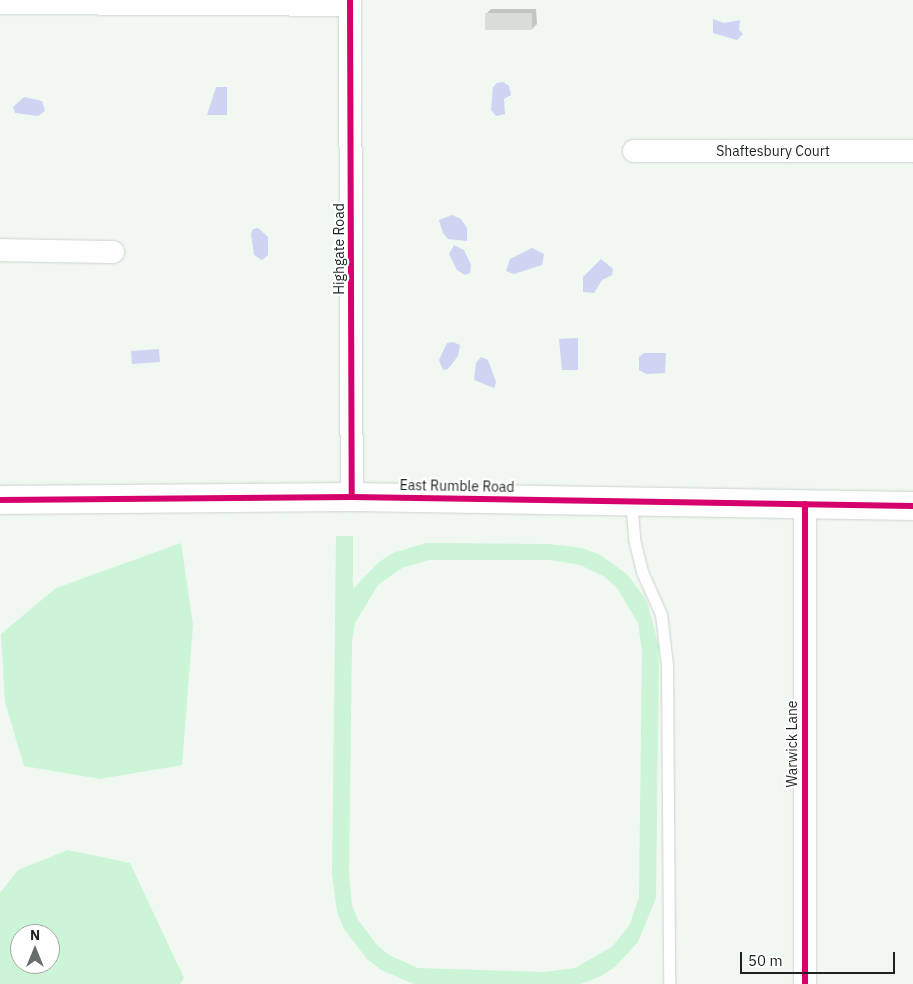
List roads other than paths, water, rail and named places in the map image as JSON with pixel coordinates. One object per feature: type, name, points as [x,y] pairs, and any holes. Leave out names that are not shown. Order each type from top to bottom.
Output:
[{"type":"street","points":[[0,3],[350,2]]},
{"type":"street","name":"Highgate Road","points":[[350,2],[352,497]]},
{"type":"street","name":"Shaftesbury Court","points":[[634,151],[913,150]]},
{"type":"street","points":[[0,250],[113,252]]},
{"type":"street","name":"East Rumble Road","points":[[0,500],[352,497],[913,506]]},
{"type":"street","name":"Warwick Lane","points":[[805,504],[805,984]]},
{"type":"lane","points":[[631,501],[634,539],[642,572],[661,614],[667,665],[669,984]]},
{"type":"water","points":[[713,19],[724,23],[740,20],[739,30],[743,34],[737,40],[713,33]]},
{"type":"water","points":[[503,82],[509,86],[511,95],[504,99],[505,114],[496,116],[491,110],[493,87],[497,83]]},
{"type":"water","points":[[216,87],[227,87],[227,115],[207,115]]},
{"type":"water","points":[[24,97],[42,101],[45,111],[38,116],[15,113],[13,107]]},
{"type":"water","points":[[452,215],[461,219],[467,228],[467,241],[448,239],[443,233],[439,220]]},
{"type":"water","points":[[258,228],[268,237],[268,255],[262,260],[254,255],[251,234],[253,229]]},
{"type":"water","points":[[454,245],[464,250],[471,265],[470,273],[465,275],[457,270],[449,254]]},
{"type":"water","points":[[532,248],[544,254],[542,265],[514,274],[506,271],[510,259]]},
{"type":"water","points":[[601,259],[613,269],[612,275],[602,280],[594,293],[583,292],[583,277]]},
{"type":"water","points":[[578,338],[578,370],[562,370],[559,339]]},
{"type":"water","points":[[453,342],[460,345],[458,356],[448,369],[443,370],[439,360],[447,343]]},
{"type":"water","points":[[159,349],[160,362],[132,364],[131,351]]},
{"type":"water","points":[[644,353],[666,353],[665,373],[646,374],[639,370],[639,357]]},
{"type":"water","points":[[481,357],[488,360],[496,382],[494,388],[474,380],[476,363]]}]
